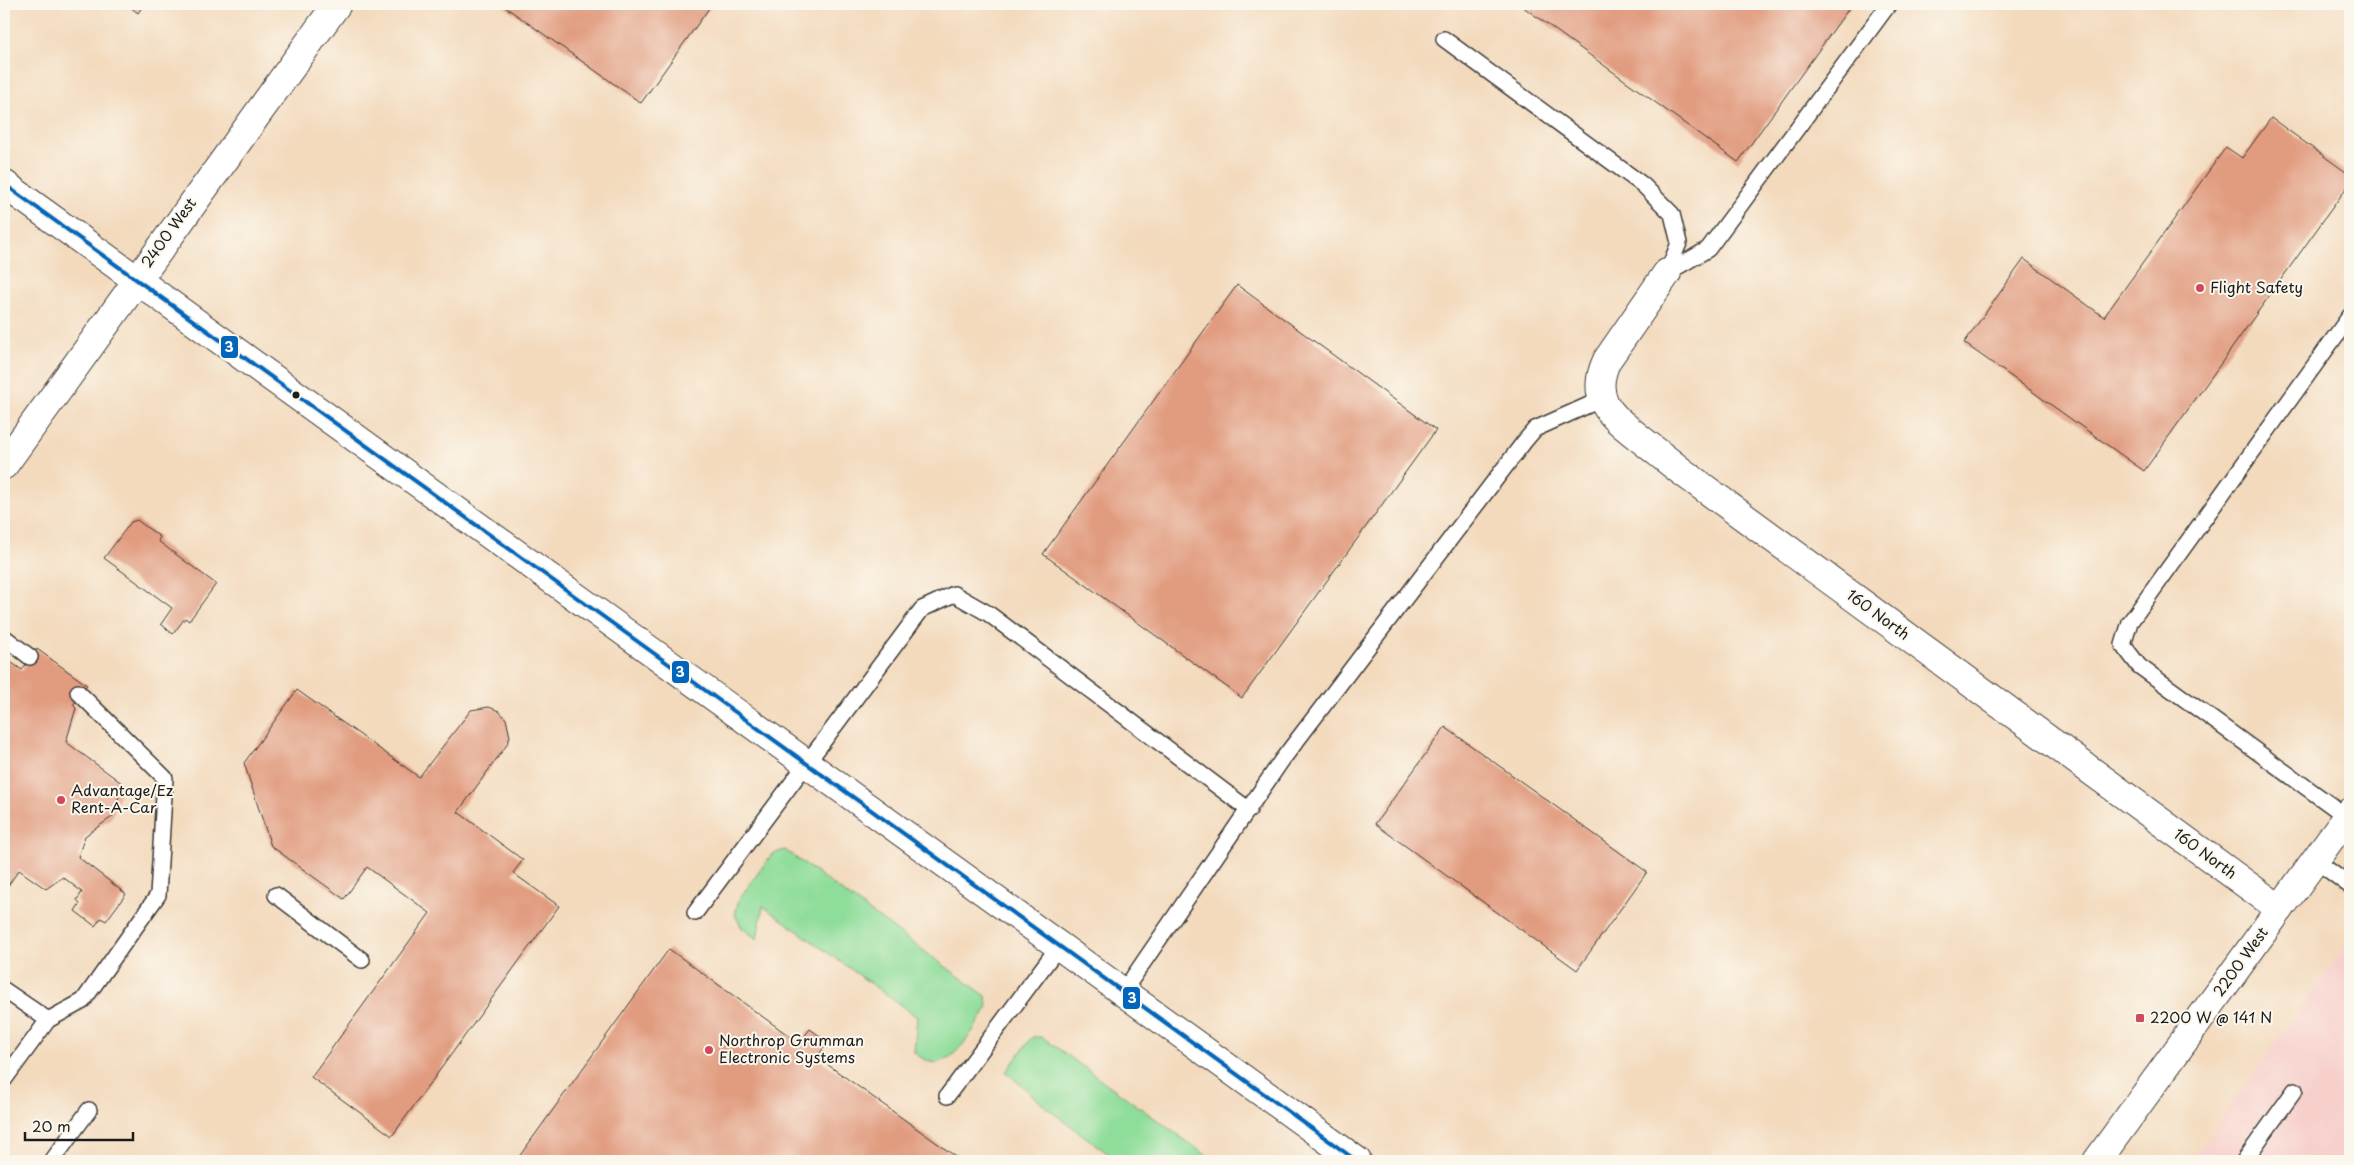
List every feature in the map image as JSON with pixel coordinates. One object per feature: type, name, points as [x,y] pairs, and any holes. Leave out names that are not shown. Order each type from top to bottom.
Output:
[{"type":"street","name":"2400 West","points":[[4,464],[135,280],[337,4]]},
{"type":"street","points":[[4,184],[1357,1161]]},
{"type":"street","points":[[1602,399],[1601,373],[1607,360],[1667,274]]},
{"type":"street","name":"160 North","points":[[1602,399],[1618,421],[1681,471],[2280,909]]},
{"type":"street","name":"2200 West","points":[[2097,1161],[2348,815]]},
{"type":"lane","points":[[1667,274],[1708,248],[1889,4]]},
{"type":"lane","points":[[1444,39],[1643,185],[1672,214],[1679,243],[1667,274]]},
{"type":"lane","points":[[2348,815],[2139,666],[2123,646],[2130,622],[2350,316]]},
{"type":"lane","points":[[1123,992],[1304,731],[1468,514],[1535,429],[1602,399]]},
{"type":"lane","points":[[695,913],[922,609],[954,594],[989,614],[1249,810]]},
{"type":"lane","points":[[4,637],[30,657]]},
{"type":"lane","points":[[4,1080],[48,1020],[82,1001],[158,896],[165,778],[78,692]]},
{"type":"lane","points":[[2315,860],[2350,886]]},
{"type":"lane","points":[[276,896],[362,960]]},
{"type":"lane","points":[[947,1096],[1059,946]]},
{"type":"lane","points":[[4,990],[48,1020]]},
{"type":"lane","points":[[2244,1161],[2295,1090]]},
{"type":"lane","points":[[52,1161],[89,1110]]},
{"type":"shaded area","points":[[2350,940],[2350,1161],[2191,1161]]},
{"type":"green space","points":[[785,850],[986,996],[988,1007],[955,1053],[946,1060],[937,1063],[920,1057],[914,1052],[917,1017],[763,906],[757,939],[742,928],[735,915],[739,899],[772,854]]},
{"type":"green space","points":[[1032,1037],[1042,1037],[1214,1161],[1118,1161],[1048,1109],[1006,1072]]},
{"type":"building","points":[[126,4],[144,4],[138,13]]},
{"type":"building","points":[[501,4],[712,4],[641,103]]},
{"type":"building","points":[[1519,4],[1852,4],[1738,162]]},
{"type":"building","name":"Flight Safety","points":[[2271,118],[2350,175],[2350,183],[2144,471],[1964,343],[2024,259],[2104,317],[2226,147],[2242,158]]},
{"type":"building","points":[[1237,285],[1436,430],[1242,698],[1043,554]]},
{"type":"building","points":[[137,520],[160,537],[158,541],[216,584],[189,621],[185,618],[173,634],[161,624],[172,608],[104,558],[131,522]]},
{"type":"building","name":"Advantage/Ez Rent-A-Car","points":[[37,649],[87,685],[73,705],[76,708],[66,742],[123,784],[112,817],[85,836],[78,857],[126,894],[106,921],[101,918],[95,926],[75,911],[80,903],[77,900],[82,892],[63,877],[46,889],[19,870],[4,891],[4,659],[22,670]]},
{"type":"building","points":[[297,690],[419,777],[471,710],[489,707],[499,711],[506,719],[510,737],[506,746],[458,812],[523,860],[513,873],[559,906],[392,1136],[311,1077],[430,913],[367,867],[344,899],[271,846],[244,763]]},
{"type":"building","points":[[1445,727],[1647,872],[1577,970],[1375,824]]},
{"type":"building","name":"Northrop Grumman Electronic Systems","points":[[669,949],[799,1043],[810,1029],[828,1042],[817,1057],[962,1161],[516,1161]]},
{"type":"transit line","name":"3","points":[[4,184],[1357,1161]]},
{"type":"place","name":"Flight Safety","points":[[2200,288]]},
{"type":"place","name":"Advantage/Ez Rent-A-Car","points":[[61,800]]},
{"type":"place","name":"2200 W @ 141 N","points":[[2140,1018]]},
{"type":"place","name":"Northrop Grumman Electronic Systems","points":[[709,1050]]}]
